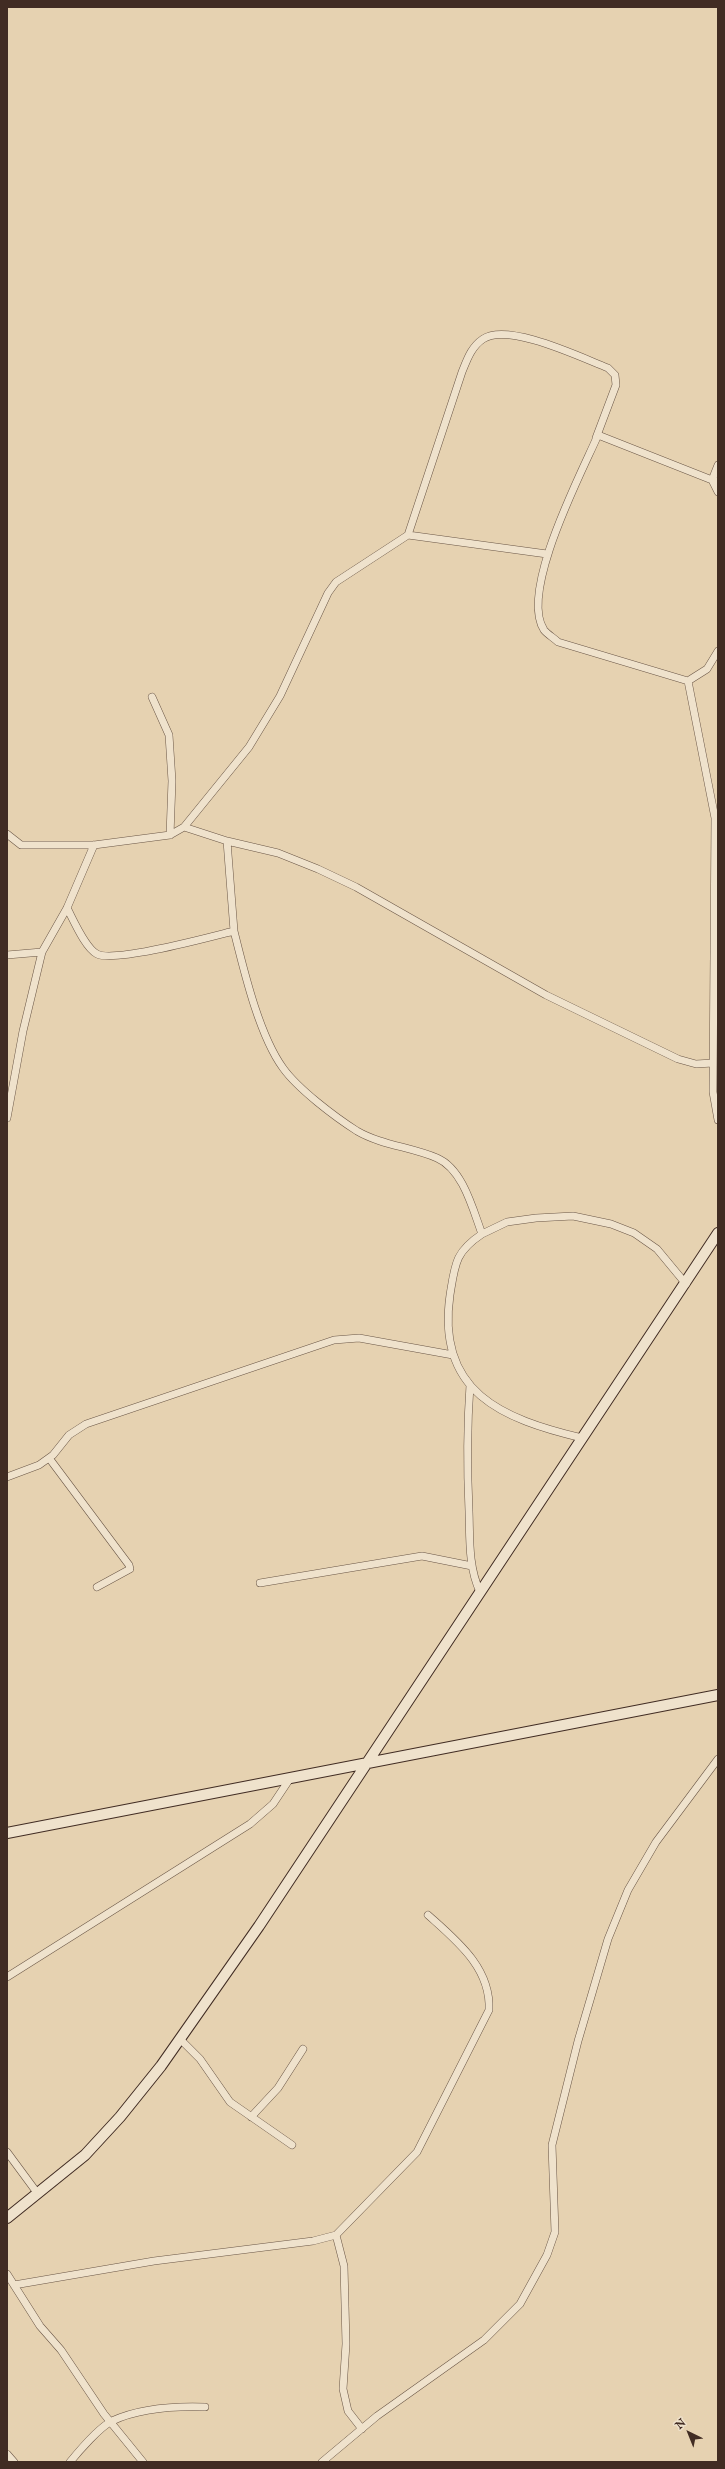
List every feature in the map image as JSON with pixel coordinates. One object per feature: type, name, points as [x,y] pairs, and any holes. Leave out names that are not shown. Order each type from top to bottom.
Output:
[{"type":"street","points":[[7,834],[21,845],[94,845],[170,835],[184,827],[250,747],[280,696],[328,593],[336,582],[408,535],[462,372],[472,349],[484,338],[502,334],[520,337],[608,368],[615,375],[616,385],[596,441],[547,554],[538,594],[539,614],[544,630],[558,642],[688,681],[707,669],[718,651]]},
{"type":"street","points":[[596,441],[598,435],[715,481]]},
{"type":"street","points":[[718,465],[715,481],[718,492]]},
{"type":"street","points":[[408,535],[547,554]]},
{"type":"street","points":[[688,681],[715,818],[713,1092],[718,1120]]},
{"type":"street","points":[[152,696],[169,735],[172,781],[170,835]]},
{"type":"street","points":[[184,827],[227,841],[278,853],[318,869],[356,887],[430,931],[553,998],[678,1059],[696,1064],[713,1063]]},
{"type":"street","points":[[227,841],[234,931],[249,989],[267,1036],[283,1068],[316,1100],[357,1131],[395,1146],[438,1158],[454,1172],[464,1190],[482,1234]]},
{"type":"street","points":[[7,1118],[23,1031],[42,952],[67,908],[94,845]]},
{"type":"street","points":[[67,908],[87,944],[97,954],[115,956],[234,931]]},
{"type":"street","points":[[7,955],[42,952]]},
{"type":"street","points":[[582,1438],[548,1430],[508,1415],[485,1399],[470,1385],[453,1355],[448,1311],[455,1264],[467,1244],[482,1234],[507,1222],[536,1218],[573,1216],[611,1224],[634,1233],[657,1249],[686,1284]]},
{"type":"street","points":[[7,2218],[85,2155],[120,2117],[180,2039],[259,1926],[366,1762],[686,1284],[718,1233]]},
{"type":"street","points":[[7,1477],[38,1465],[49,1458],[69,1435],[86,1424],[334,1340],[359,1338],[453,1355]]},
{"type":"street","points":[[470,1385],[466,1435],[472,1575],[480,1592]]},
{"type":"street","points":[[49,1458],[129,1565],[130,1570],[97,1587]]},
{"type":"street","points":[[260,1583],[422,1556],[472,1566]]},
{"type":"street","points":[[7,1833],[292,1776],[718,1695]]},
{"type":"street","points":[[322,2462],[377,2416],[484,2340],[520,2304],[547,2255],[555,2232],[552,2145],[578,2041],[608,1939],[628,1890],[656,1842],[718,1759]]},
{"type":"street","points":[[7,1977],[250,1824],[273,1804],[292,1776]]},
{"type":"street","points":[[14,2285],[154,2261],[313,2241],[336,2234],[416,2152],[489,2010],[487,1986],[468,1951],[428,1915]]},
{"type":"street","points":[[180,2039],[200,2059],[230,2102],[292,2145]]},
{"type":"street","points":[[251,2117],[278,2088],[303,2049]]},
{"type":"street","points":[[7,2152],[38,2194]]},
{"type":"street","points":[[336,2234],[344,2266],[346,2344],[343,2389],[348,2411],[362,2429]]},
{"type":"street","points":[[7,2274],[40,2326],[61,2350],[110,2422],[143,2462]]},
{"type":"street","points":[[70,2462],[110,2422],[137,2412],[186,2406],[205,2407]]},
{"type":"street","points":[[7,2454],[14,2462]]}]
